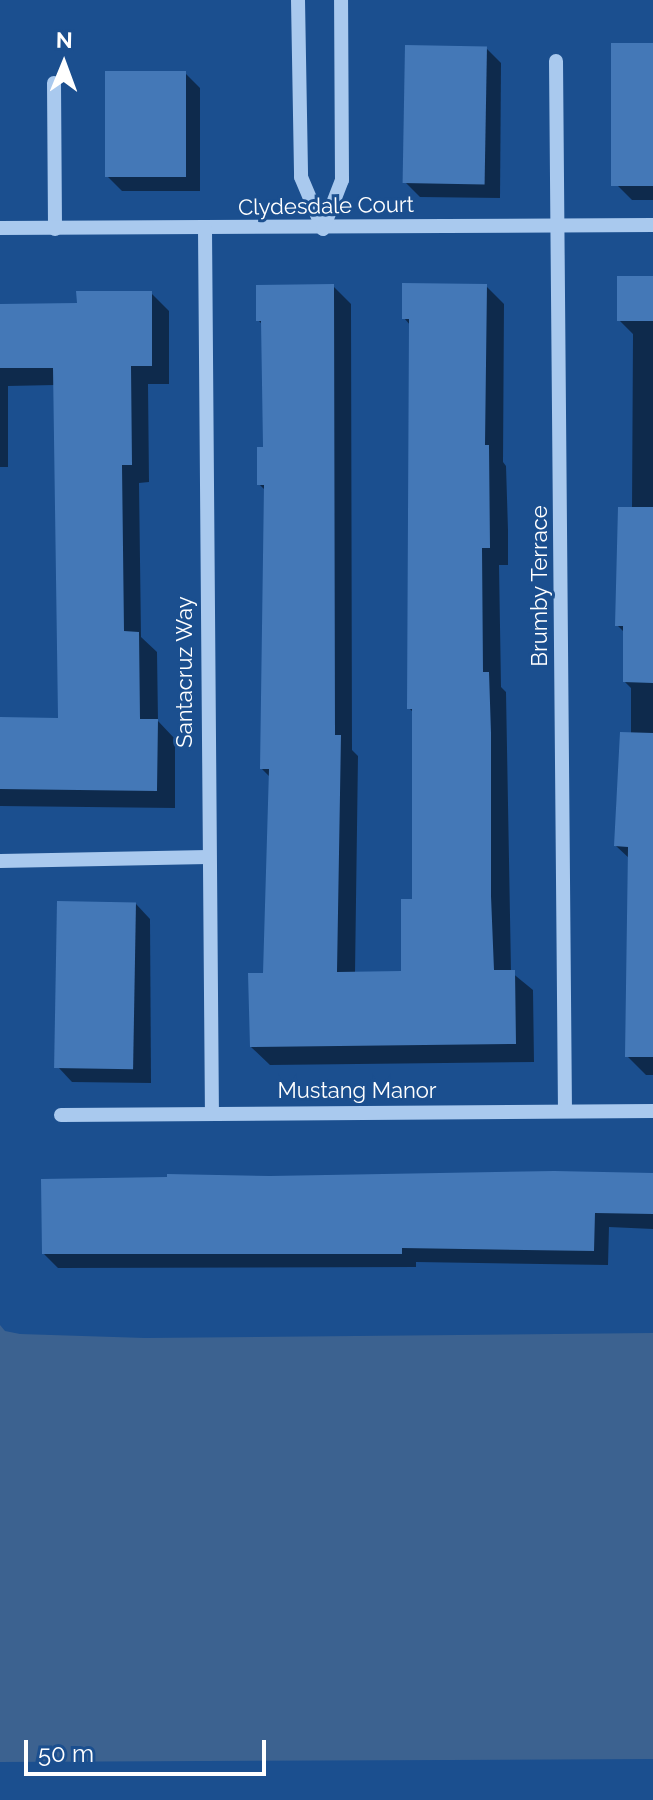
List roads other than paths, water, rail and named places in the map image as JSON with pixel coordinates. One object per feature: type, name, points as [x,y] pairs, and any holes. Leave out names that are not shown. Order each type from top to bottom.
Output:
[{"type":"street","points":[[298,0],[301,177],[323,229]]},
{"type":"street","points":[[323,229],[342,180],[341,0]]},
{"type":"street","name":"Brumby Terrace","points":[[556,61],[565,1111]]},
{"type":"street","points":[[54,83],[55,229]]},
{"type":"street","name":"Clydesdale Court","points":[[0,228],[323,229],[653,225]]},
{"type":"street","name":"Santacruz Way","points":[[205,229],[212,1114]]},
{"type":"street","points":[[0,861],[208,857]]},
{"type":"street","name":"Mustang Manor","points":[[61,1115],[653,1111]]},
{"type":"water","points":[[0,1325],[5,1331],[20,1334],[145,1338],[653,1333],[653,1759],[0,1762]]}]
